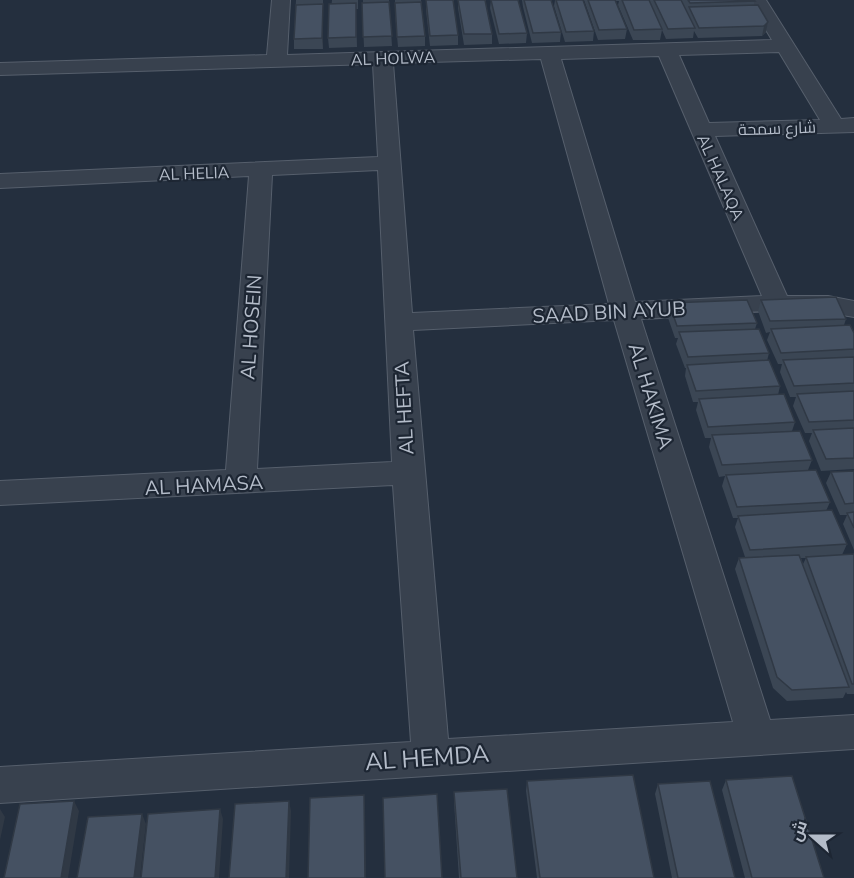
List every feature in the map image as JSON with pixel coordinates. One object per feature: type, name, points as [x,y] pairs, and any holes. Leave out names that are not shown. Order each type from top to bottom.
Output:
[{"type":"street","points":[[277,61],[281,0]]},
{"type":"street","points":[[757,0],[785,46],[844,126]]},
{"type":"street","name":"AL HOLWA","points":[[0,69],[785,46]]},
{"type":"street","name":"AL HALAQA","points":[[666,49],[778,304]]},
{"type":"street","name":"AL HAKIMA","points":[[549,53],[625,312],[758,738]]},
{"type":"street","name":"AL HEFTA","points":[[383,58],[408,473],[431,758]]},
{"type":"street","name":"شارع سمحة","points":[[701,130],[844,126]]},
{"type":"street","name":"AL HELIA","points":[[0,181],[388,163]]},
{"type":"street","name":"AL HOSEIN","points":[[241,483],[261,170]]},
{"type":"street","name":"SAAD BIN AYUB","points":[[399,322],[778,304],[828,304],[854,309]]},
{"type":"street","name":"AL HAMASA","points":[[0,493],[241,483],[408,473]]},
{"type":"street","name":"AL HEMDA","points":[[0,785],[854,732]]},
{"type":"building","points":[[426,0],[453,0],[458,35],[430,36]]},
{"type":"building","points":[[458,0],[485,0],[492,34],[464,34]]},
{"type":"building","points":[[491,0],[518,0],[527,33],[499,34]]},
{"type":"building","points":[[524,0],[551,0],[561,32],[533,33]]},
{"type":"building","points":[[556,0],[583,0],[594,31],[566,32]]},
{"type":"building","points":[[588,0],[615,0],[627,29],[599,30]]},
{"type":"building","points":[[622,0],[649,0],[662,29],[634,30]]},
{"type":"building","points":[[654,0],[681,0],[695,28],[668,29]]},
{"type":"building","points":[[688,0],[754,0],[755,1],[690,3]]},
{"type":"building","points":[[389,2],[392,36],[363,37],[362,3]]},
{"type":"building","points":[[421,2],[425,36],[397,37],[395,3]]},
{"type":"building","points":[[356,3],[356,37],[328,38],[329,4]]},
{"type":"building","points":[[323,4],[322,38],[294,39],[296,5]]},
{"type":"building","points":[[758,5],[768,22],[764,26],[699,28],[689,7]]},
{"type":"building","points":[[836,297],[846,319],[770,321],[761,300]]},
{"type":"building","points":[[747,300],[757,323],[677,326],[669,303]]},
{"type":"building","points":[[850,325],[854,333],[854,349],[781,353],[771,329]]},
{"type":"building","points":[[759,329],[769,353],[688,357],[679,332]]},
{"type":"building","points":[[854,357],[854,383],[794,386],[783,360]]},
{"type":"building","points":[[769,360],[780,386],[696,391],[687,365]]},
{"type":"building","points":[[854,391],[854,420],[809,422],[797,394]]},
{"type":"building","points":[[784,394],[795,422],[708,427],[699,399]]},
{"type":"building","points":[[854,428],[854,458],[826,459],[813,430]]},
{"type":"building","points":[[800,431],[812,460],[722,465],[712,435]]},
{"type":"building","points":[[816,470],[830,502],[737,507],[726,475]]},
{"type":"building","points":[[854,471],[854,503],[845,504],[831,472]]},
{"type":"building","points":[[832,510],[847,544],[750,550],[738,516]]},
{"type":"building","points":[[854,512],[854,528],[847,513]]},
{"type":"building","points":[[854,554],[854,684],[852,684],[806,557]]},
{"type":"building","points":[[799,555],[849,687],[792,690],[777,677],[739,558]]},
{"type":"building","points":[[633,775],[654,878],[540,878],[527,781]]},
{"type":"building","points":[[792,776],[824,878],[752,878],[726,780]]},
{"type":"building","points":[[710,781],[735,878],[678,878],[658,784]]},
{"type":"building","points":[[507,789],[517,878],[461,878],[454,792]]},
{"type":"building","points":[[437,794],[442,878],[385,878],[383,798]]},
{"type":"building","points":[[364,795],[365,878],[308,878],[310,798]]},
{"type":"building","points":[[74,801],[61,878],[4,878],[20,804]]},
{"type":"building","points":[[289,801],[286,878],[229,878],[235,804]]},
{"type":"building","points":[[220,809],[215,878],[141,878],[148,814]]},
{"type":"building","points":[[142,814],[134,878],[77,878],[88,817]]}]
